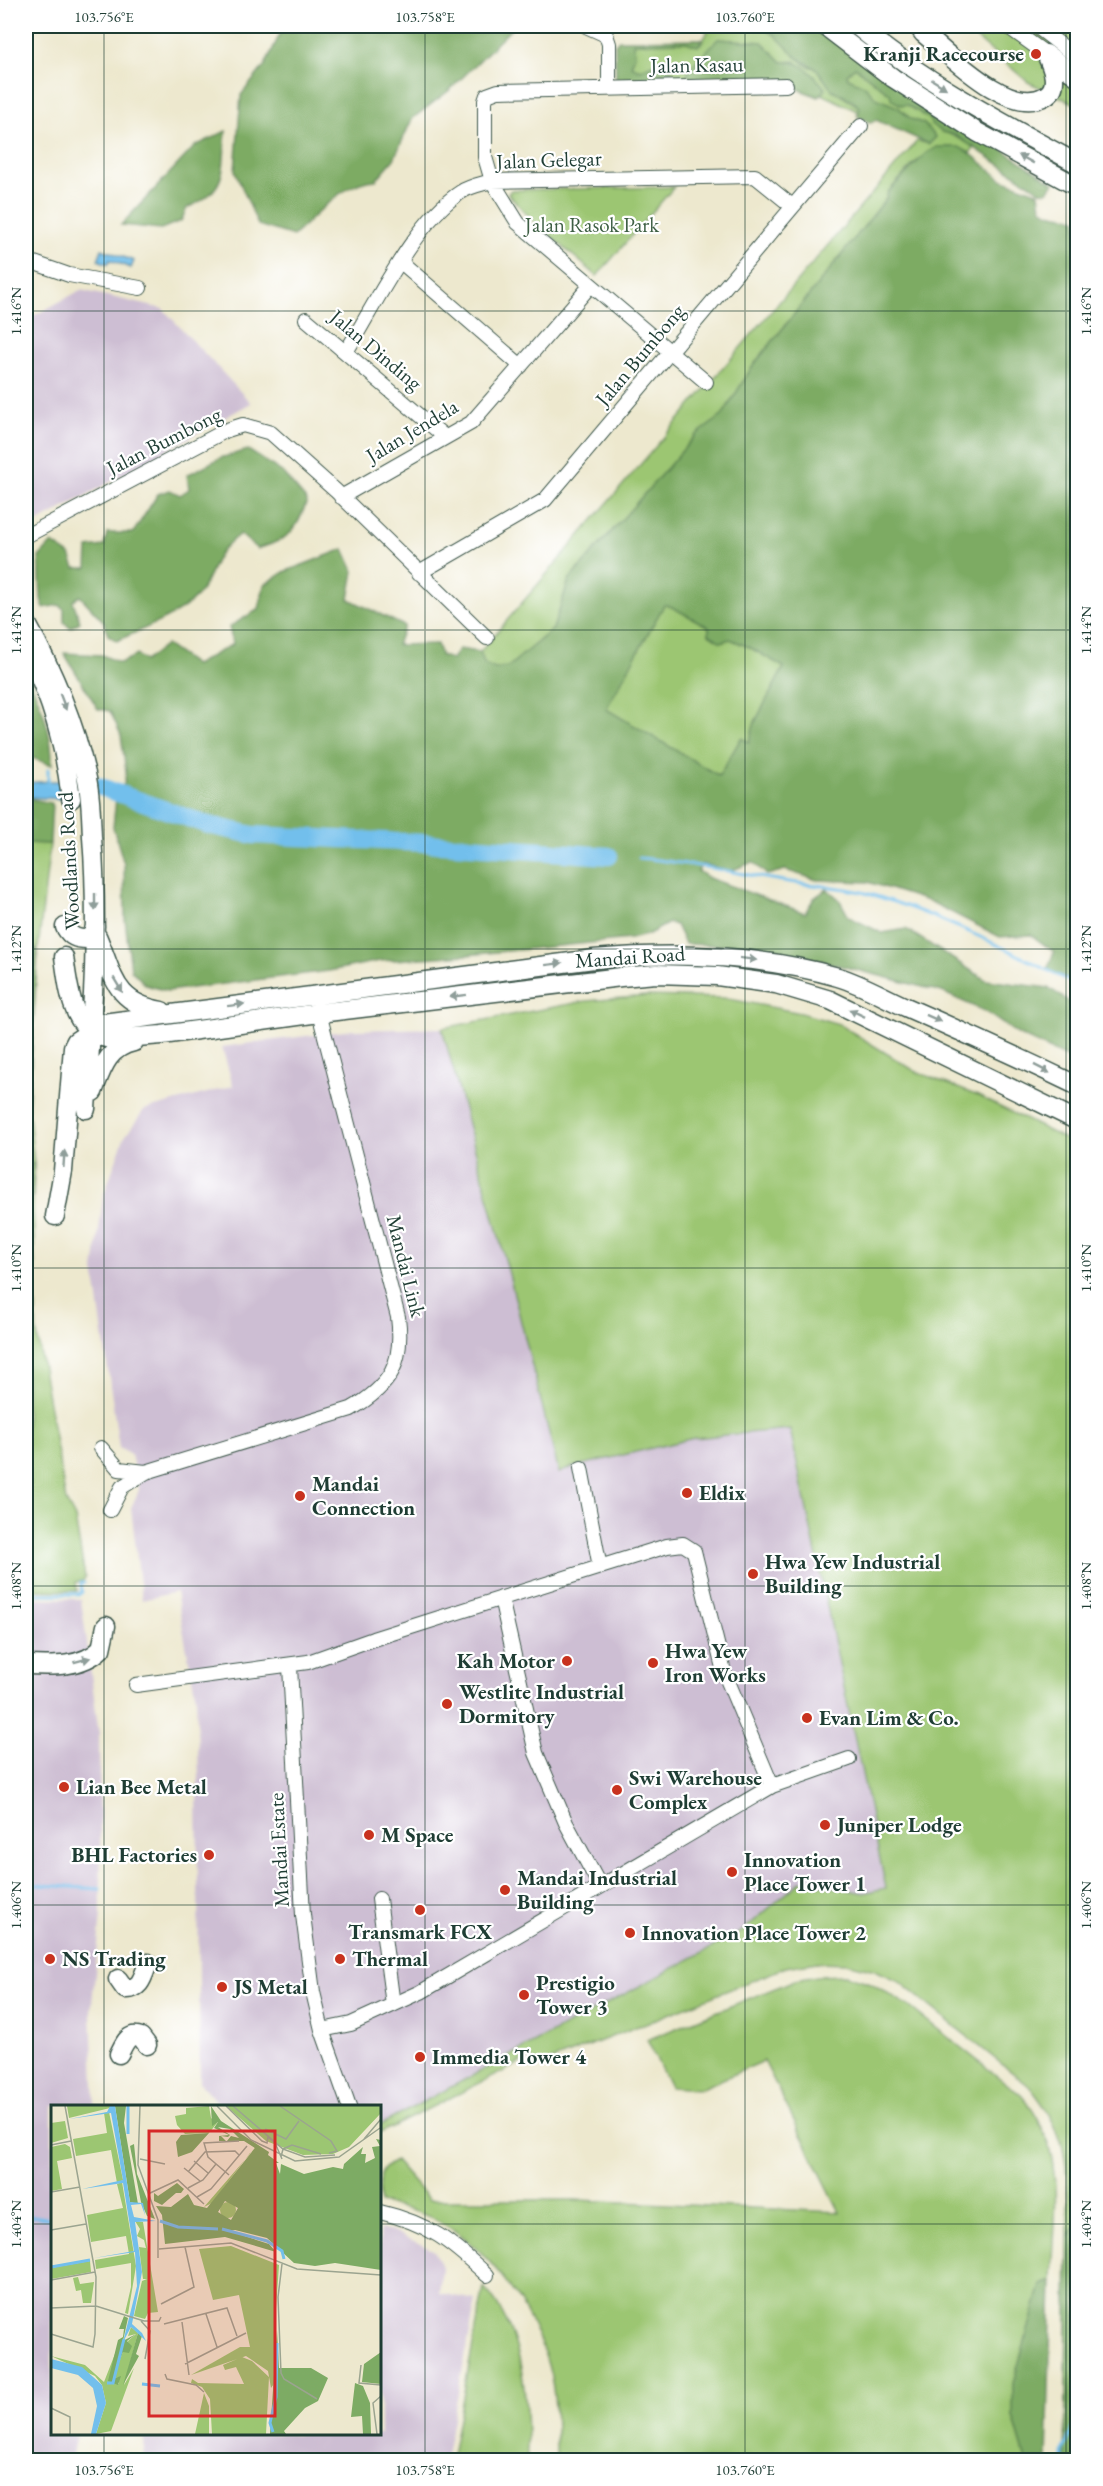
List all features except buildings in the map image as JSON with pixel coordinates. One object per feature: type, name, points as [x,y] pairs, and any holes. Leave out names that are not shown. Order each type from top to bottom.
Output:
[{"type":"main road","points":[[825,26],[893,78],[977,132],[1077,187]]},
{"type":"main road","points":[[857,26],[931,79],[1003,124],[1077,164]]},
{"type":"main road","points":[[918,26],[923,33],[989,86],[1007,96],[1023,101],[1038,100],[1049,94],[1053,88],[1052,68],[1046,54]]},
{"type":"main road","points":[[1046,54],[1077,77]]},
{"type":"main road","name":"Woodlands Road","points":[[26,622],[61,696],[78,776],[95,877],[87,1109],[102,1065],[119,1047]]},
{"type":"main road","name":"Woodlands Road","points":[[26,649],[78,776]]},
{"type":"main road","points":[[65,927],[70,935],[87,939],[95,929]]},
{"type":"main road","points":[[95,929],[113,977],[129,1001],[148,1008],[178,1013]]},
{"type":"main road","name":"Mandai Road","points":[[91,1030],[102,1023],[496,972],[634,956],[716,955],[778,963],[840,978],[1007,1051],[1077,1086]]},
{"type":"main road","points":[[64,957],[71,1002],[79,1019],[91,1030],[103,1038],[112,1039],[159,1036]]},
{"type":"main road","points":[[496,972],[513,978],[516,989]]},
{"type":"main road","name":"Mandai Road","points":[[159,1036],[319,1013],[516,989],[656,974],[717,976],[776,984],[830,1000],[1077,1120]]},
{"type":"main road","points":[[55,1216],[63,1171],[71,1053],[76,1041],[91,1030]]},
{"type":"main road","points":[[88,1083],[98,1062],[119,1047],[159,1036]]},
{"type":"main road","points":[[1004,1085],[992,1071],[992,1063],[995,1055],[1007,1051]]},
{"type":"main road","points":[[26,1665],[63,1664],[87,1660],[101,1649],[106,1626]]},
{"type":"main road","points":[[118,1979],[125,1989],[135,1989],[139,1986],[148,1963]]},
{"type":"main road","points":[[119,2054],[127,2038],[132,2036],[141,2037],[147,2045]]},
{"type":"street","points":[[586,26],[606,35],[609,44],[609,88]]},
{"type":"street","points":[[1007,26],[1046,54]]},
{"type":"street","points":[[1036,26],[1077,58]]},
{"type":"street","name":"Jalan Kasau","points":[[492,181],[485,157],[485,101],[487,95],[498,91],[786,85]]},
{"type":"street","name":"Jalan Bumbong","points":[[419,573],[545,500],[861,126]]},
{"type":"street","name":"Jalan Gelegar","points":[[346,352],[400,262],[435,213],[463,190],[492,181],[755,176],[792,206]]},
{"type":"street","points":[[492,181],[518,223],[706,382]]},
{"type":"street","points":[[26,260],[69,275],[140,288]]},
{"type":"street","points":[[400,262],[521,366]]},
{"type":"street","name":"Jalan Jendela","points":[[341,497],[471,423],[591,285]]},
{"type":"street","name":"Jalan Dinding","points":[[306,319],[445,437]]},
{"type":"street","name":"Jalan Bumbong","points":[[26,536],[227,430],[243,425],[271,433],[487,638]]},
{"type":"street","name":"Mandai Link","points":[[110,1510],[122,1487],[146,1472],[351,1409],[374,1396],[387,1381],[395,1364],[401,1335],[398,1317],[319,1013]]},
{"type":"street","name":"Mandai Link","points":[[101,1448],[118,1469],[146,1472]]},
{"type":"street","points":[[581,1468],[600,1567]]},
{"type":"street","points":[[136,1685],[290,1666],[600,1567],[673,1545],[687,1545],[694,1551],[724,1672],[772,1786]]},
{"type":"street","points":[[501,1598],[536,1753],[566,1823],[600,1886]]},
{"type":"street","name":"Mandai Estate","points":[[290,1666],[303,1915],[313,1992],[322,2030],[349,2105]]},
{"type":"street","points":[[322,2030],[351,2024],[445,1980],[772,1786],[849,1759]]},
{"type":"street","points":[[379,1899],[393,2005]]},
{"type":"street","points":[[381,2212],[431,2229],[455,2246],[487,2275]]},
{"type":"shaded area","points":[[81,290],[163,309],[251,403],[26,529],[26,320]]},
{"type":"shaded area","points":[[442,1028],[508,1270],[559,1473],[573,1467],[694,1438],[790,1429],[886,1888],[864,1893],[801,1881],[741,1932],[381,2124],[381,2105],[219,2105],[200,2083],[197,1789],[199,1778],[196,1698],[176,1592],[142,1600],[131,1508],[139,1490],[131,1455],[119,1448],[94,1270],[103,1197],[124,1138],[144,1110],[233,1086],[222,1047],[352,1030]]},
{"type":"shaded area","points":[[26,1598],[81,1599],[99,1734],[101,1915],[91,2013],[95,2105],[51,2105],[51,2435],[76,2435],[71,2460],[26,2460]]},
{"type":"shaded area","points":[[381,2229],[395,2232],[435,2251],[442,2267],[439,2293],[476,2300],[445,2460],[143,2460],[145,2435],[381,2435]]},
{"type":"green space","points":[[313,26],[514,26],[451,89],[412,119],[394,159],[376,180],[352,186],[331,200],[293,236],[258,225],[235,171],[241,95],[265,65],[281,32]]},
{"type":"green space","points":[[697,26],[759,26],[775,35],[806,65],[817,69],[831,89],[861,108],[859,112],[822,94],[826,89],[795,61],[782,62],[762,42],[718,39],[688,81],[672,82],[672,73],[640,71],[631,66],[635,55],[633,43],[701,44],[708,31]]},
{"type":"green space","points":[[759,26],[812,26],[1054,183],[1047,192],[1040,191],[955,135],[942,132],[931,124],[930,119],[907,105],[901,105],[892,100],[890,94],[855,67],[847,74],[848,78],[864,85],[876,98],[899,108],[911,119],[924,124],[936,137],[929,144],[876,120],[871,123],[857,116],[860,108],[853,101],[831,89],[817,69],[797,58],[775,35]]},
{"type":"green space","name":"Kranji Racecourse","points":[[962,26],[1077,26],[1077,105],[1028,82]]},
{"type":"green space","points":[[702,39],[698,46],[686,42],[633,43],[635,55],[631,66],[640,70],[660,60],[671,66],[672,82],[618,82],[616,79],[615,44],[619,40]]},
{"type":"green space","points":[[718,39],[762,42],[782,62],[796,63],[807,69],[826,89],[819,97],[800,90],[789,82],[688,81],[688,70]]},
{"type":"green space","points":[[855,67],[901,105],[907,104],[931,119],[931,124],[975,147],[970,153],[957,148],[945,147],[934,150],[914,163],[888,192],[886,199],[752,367],[722,416],[696,435],[569,580],[553,629],[508,667],[496,669],[484,665],[480,652],[917,141],[929,144],[936,137],[924,124],[911,119],[899,108],[876,98],[864,85],[848,78],[847,74]]},
{"type":"green space","points":[[226,131],[223,168],[217,186],[201,201],[187,208],[181,221],[161,229],[121,225],[195,146]]},
{"type":"green space","points":[[937,147],[959,147],[970,153],[1001,179],[1039,193],[1041,208],[1077,220],[1077,983],[1047,970],[1054,952],[1031,935],[1000,937],[931,902],[868,882],[817,880],[785,870],[767,875],[753,862],[730,871],[702,864],[698,871],[709,878],[805,913],[814,898],[827,889],[839,899],[849,917],[882,933],[906,929],[986,980],[1049,988],[1068,1001],[1077,1023],[1077,1062],[1019,1035],[984,1011],[942,992],[822,961],[739,946],[685,944],[676,925],[669,923],[647,935],[630,939],[380,961],[329,971],[167,991],[146,985],[131,970],[125,919],[124,864],[113,827],[116,798],[124,784],[126,772],[121,735],[110,711],[98,709],[64,653],[102,655],[120,663],[137,655],[145,661],[166,645],[195,665],[233,644],[229,627],[259,609],[264,585],[284,572],[344,549],[354,571],[349,599],[404,626],[397,645],[437,644],[441,656],[452,659],[459,649],[480,652],[485,665],[496,669],[508,667],[553,629],[569,580],[696,435],[722,416],[752,367],[886,199],[888,192],[926,153]],"holes":[[[664,605],[709,627],[709,634],[721,642],[730,639],[784,667],[755,722],[749,742],[741,738],[719,776],[606,709]]]},
{"type":"green space","name":"Jalan Rasok Park","points":[[674,187],[597,276],[533,221],[508,194],[511,190]]},
{"type":"green space","points":[[248,450],[282,472],[307,501],[295,528],[284,538],[257,549],[240,534],[224,548],[201,591],[185,607],[117,641],[108,635],[104,622],[80,596],[73,601],[80,622],[70,628],[64,622],[64,609],[59,605],[44,608],[41,599],[39,557],[52,543],[70,555],[75,568],[87,568],[88,548],[104,546],[107,533],[133,533],[158,494],[170,490],[180,495],[189,489],[187,475],[220,458]]},
{"type":"green space","points":[[664,605],[709,627],[709,634],[721,642],[730,639],[784,667],[755,722],[749,743],[741,739],[719,776],[606,709]]},
{"type":"green space","points":[[26,672],[41,705],[48,729],[52,765],[26,756]]},
{"type":"green space","points":[[26,798],[52,803],[50,844],[26,843]]},
{"type":"green space","points":[[26,843],[50,844],[38,950],[26,948]]},
{"type":"green space","points":[[26,948],[38,950],[28,1107],[26,1106]]},
{"type":"green space","points":[[647,996],[724,998],[801,1013],[839,1024],[915,1071],[978,1096],[1077,1145],[1077,2225],[1068,2238],[1065,2158],[1054,2123],[1029,2086],[897,1980],[875,1970],[847,1963],[817,1962],[786,1967],[551,2061],[536,2065],[530,2058],[381,2132],[381,2124],[741,1932],[801,1881],[864,1893],[886,1888],[790,1429],[694,1438],[573,1467],[559,1473],[508,1270],[442,1028],[586,1001]]},
{"type":"green space","points":[[26,1106],[28,1107],[34,1164],[26,1163]]},
{"type":"green space","points":[[26,1163],[34,1164],[33,1197],[26,1199]]},
{"type":"green space","points":[[33,1197],[36,1328],[66,1501],[75,1518],[85,1577],[83,1581],[76,1582],[77,1591],[26,1590],[26,1199]]},
{"type":"green space","points":[[845,1975],[871,1983],[906,2004],[1021,2095],[1036,2116],[1046,2137],[1055,2184],[1052,2281],[1041,2285],[1013,2416],[1026,2460],[556,2460],[555,2412],[551,2377],[541,2344],[520,2302],[490,2263],[455,2231],[422,2214],[381,2203],[381,2173],[395,2161],[429,2200],[578,2200],[840,2212],[764,2061],[700,2089],[670,2087],[647,2040],[795,1980]]},
{"type":"green space","points":[[1077,2225],[1077,2460],[1065,2460],[1068,2238]]},
{"type":"green space","points":[[1052,2281],[1047,2460],[1026,2460],[1013,2416],[1013,2383],[1041,2285]]},
{"type":"green space","points":[[484,2287],[498,2306],[516,2347],[524,2392],[527,2460],[451,2460]]},
{"type":"water","points":[[102,249],[134,261],[131,268],[110,260],[108,264],[98,260]]},
{"type":"water","points":[[62,781],[62,799],[26,797],[26,783]]},
{"type":"waterway","points":[[48,769],[48,782]]},
{"type":"waterway","points":[[98,786],[208,825],[253,835],[426,843],[609,856]]},
{"type":"waterway","points":[[639,858],[869,894],[949,923],[1078,986]]},
{"type":"waterway","points":[[26,1594],[79,1594],[82,1592],[81,1583],[84,1583]]},
{"type":"waterway","points":[[26,1884],[100,1889]]},
{"type":"waterway","points":[[26,2215],[51,2219]]},
{"type":"waterway","points":[[1064,2460],[1063,2453],[1078,2414]]},
{"type":"place","name":"Kranji Racecourse","points":[[1036,54]]},
{"type":"place","name":"Eldix","points":[[687,1493]]},
{"type":"place","name":"Mandai Connection","points":[[300,1496]]},
{"type":"place","name":"Hwa Yew Industrial Building","points":[[753,1574]]},
{"type":"place","name":"Kah Motor","points":[[567,1661]]},
{"type":"place","name":"Hwa Yew Iron Works","points":[[653,1663]]},
{"type":"place","name":"Westlite Industrial Dormitory","points":[[447,1704]]},
{"type":"place","name":"Evan Lim & Co.","points":[[807,1718]]},
{"type":"place","name":"Lian Bee Metal","points":[[64,1787]]},
{"type":"place","name":"Swi Warehouse Complex","points":[[617,1790]]},
{"type":"place","name":"Juniper Lodge","points":[[825,1825]]},
{"type":"place","name":"M Space","points":[[369,1835]]},
{"type":"place","name":"BHL Factories","points":[[209,1855]]},
{"type":"place","name":"Innovation Place Tower 1","points":[[732,1872]]},
{"type":"place","name":"Mandai Industrial Building","points":[[505,1890]]},
{"type":"place","name":"Transmark FCX","points":[[420,1910]]},
{"type":"place","name":"Innovation Place Tower 2","points":[[630,1933]]},
{"type":"place","name":"NS Trading","points":[[50,1959]]},
{"type":"place","name":"Thermal","points":[[340,1959]]},
{"type":"place","name":"JS Metal","points":[[222,1987]]},
{"type":"place","name":"Prestigio Tower 3","points":[[524,1995]]},
{"type":"place","name":"Immedia Tower 4","points":[[420,2057]]}]
